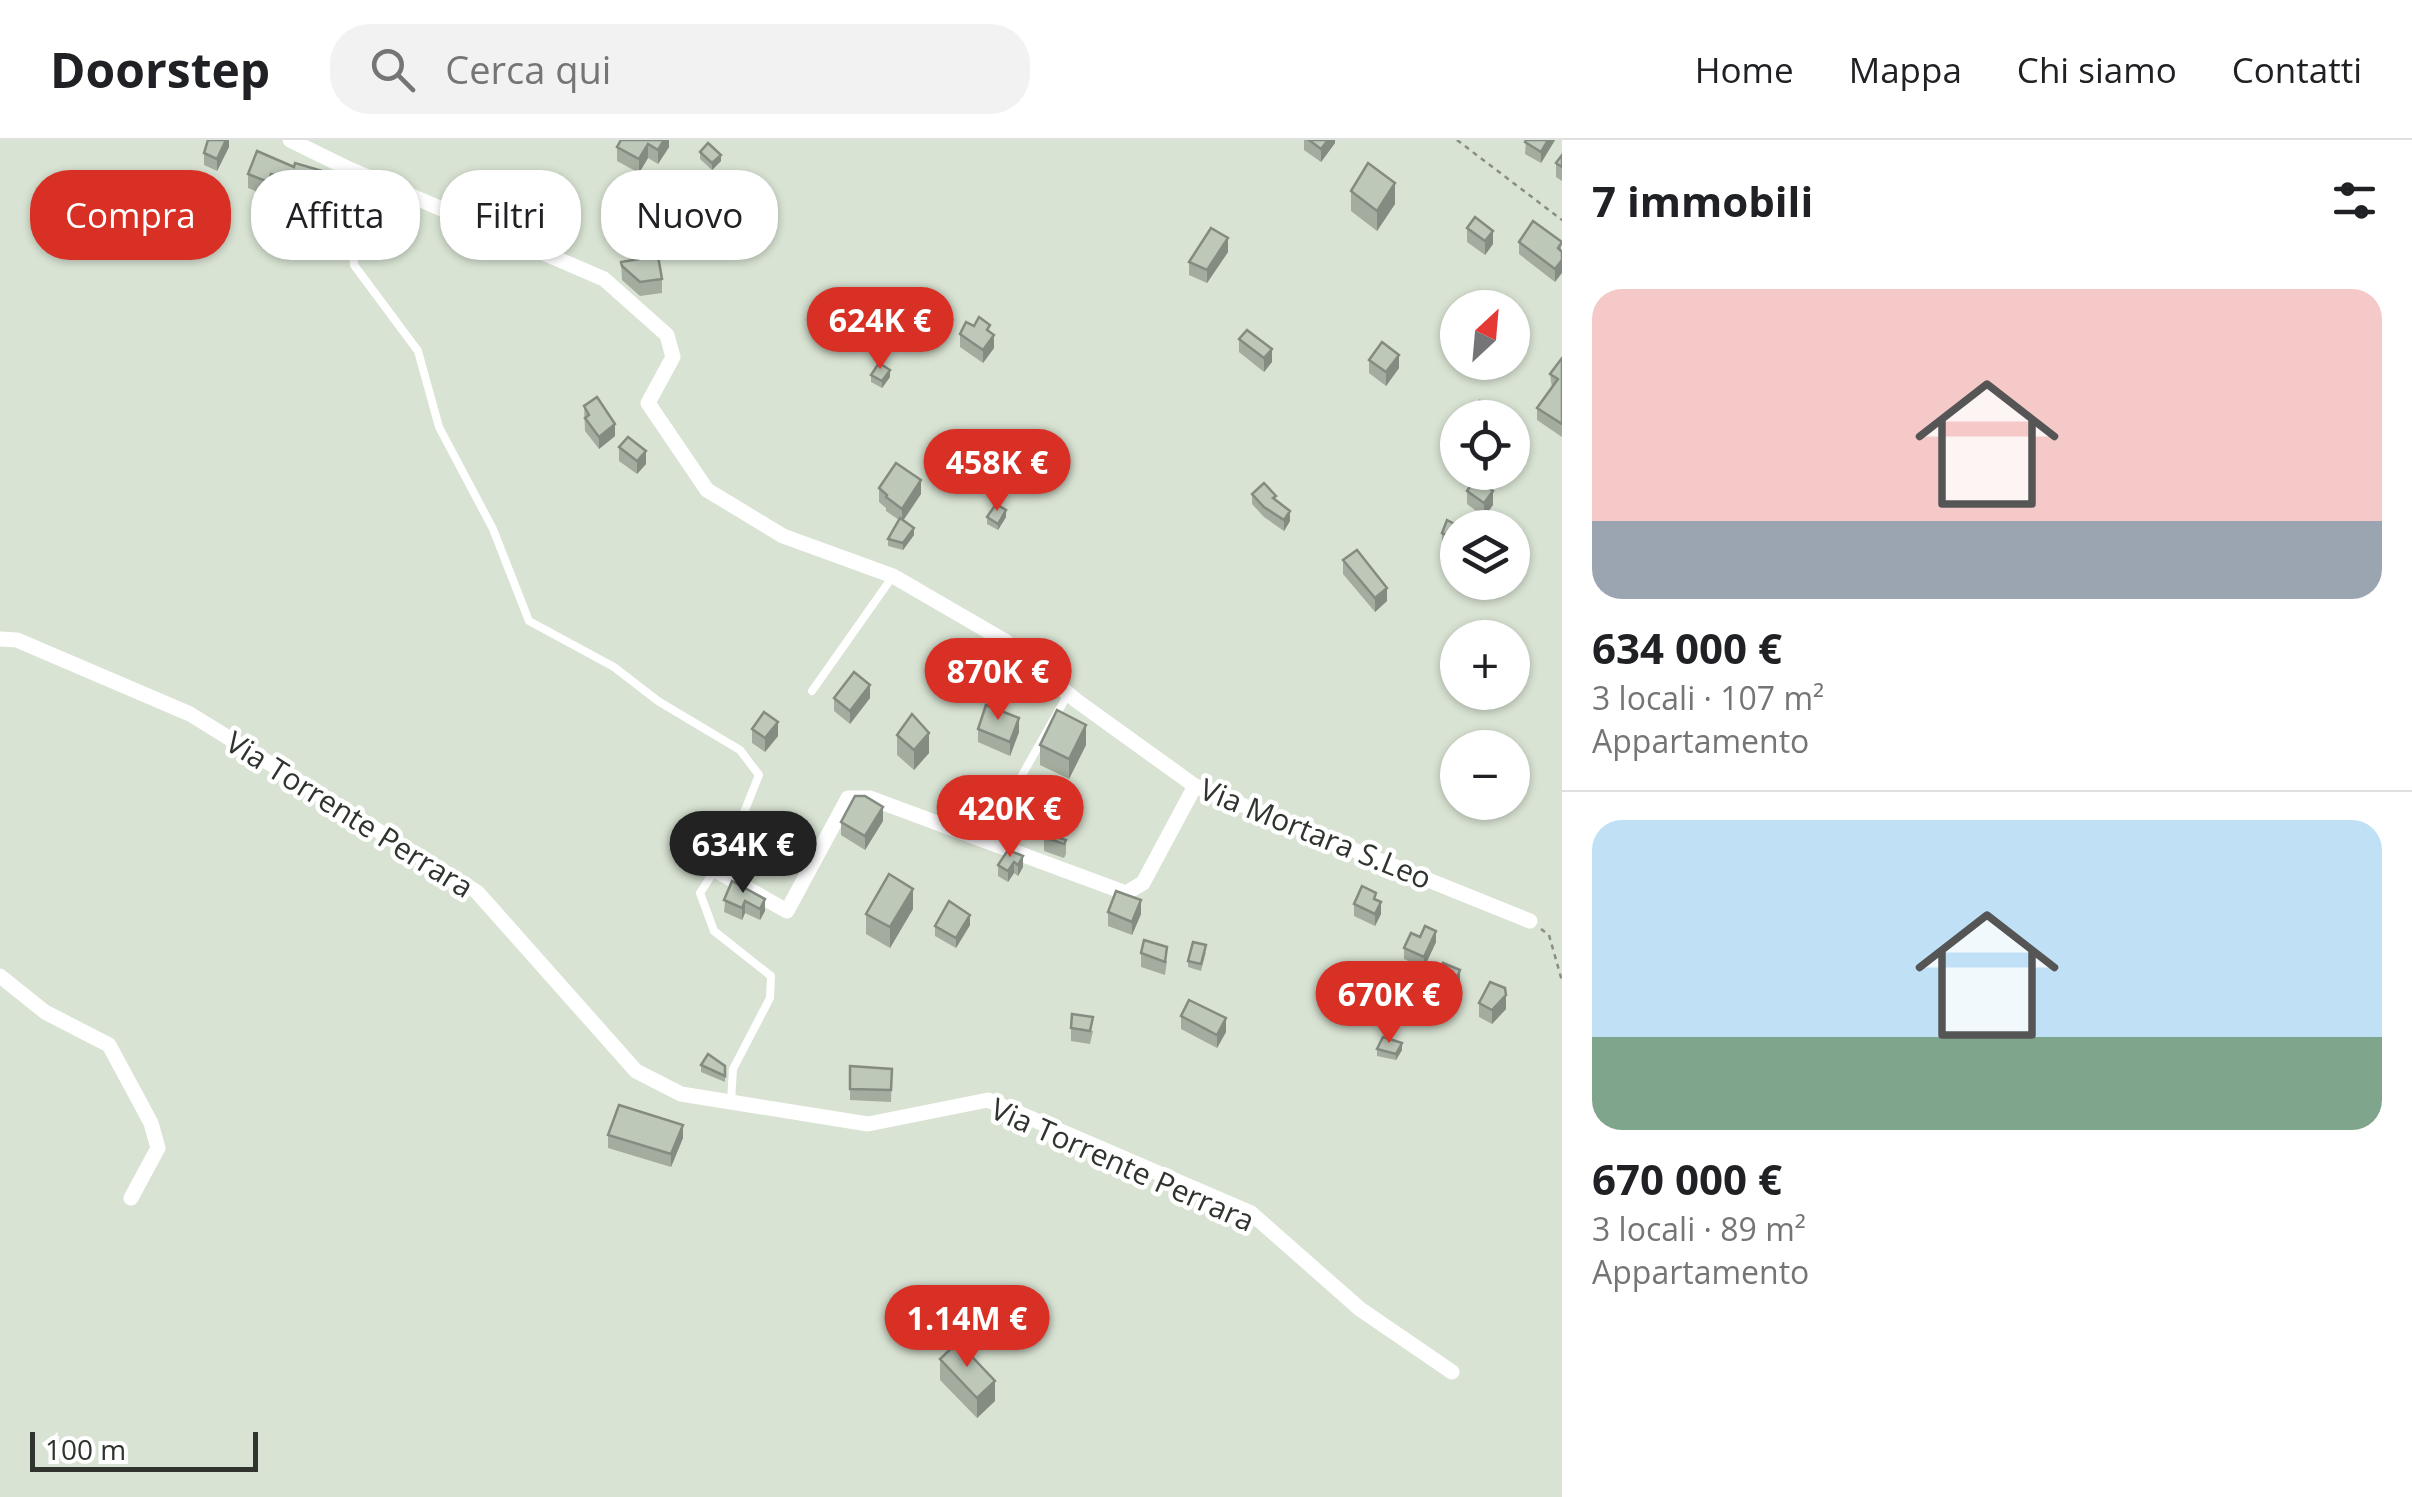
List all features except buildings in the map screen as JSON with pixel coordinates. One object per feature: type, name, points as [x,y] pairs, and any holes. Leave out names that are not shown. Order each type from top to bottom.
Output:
[{"type":"street","name":"Via Mortara S.Leo","points":[[290,140],[350,170]]},
{"type":"street","name":"Via Mortara S.Leo","points":[[420,200],[604,280],[667,335],[672,357],[648,403],[707,490],[784,536],[892,576],[1004,641],[1068,694],[1195,786],[1530,921]]},
{"type":"street","name":"Via Torrente Perrara","points":[[0,639],[17,640],[190,714],[478,892],[636,1071],[681,1094],[868,1124],[988,1100],[1250,1213],[1360,1309],[1452,1372]]},
{"type":"street","points":[[715,870],[788,911],[848,798],[870,798],[1126,893],[1144,883],[1195,786]]},
{"type":"street","points":[[0,976],[45,1012],[109,1045],[151,1123],[158,1148],[131,1198]]},
{"type":"lane","points":[[354,260],[418,351],[439,427],[493,528],[529,622],[614,667],[658,701],[740,750],[759,775],[731,845],[700,893],[714,931],[772,976],[770,998],[733,1069],[731,1102]]},
{"type":"lane","points":[[812,691],[892,576]]},
{"type":"lane","points":[[1000,814],[1068,694]]},
{"type":"path","points":[[1457,140],[1562,220]]},
{"type":"path","points":[[1530,921],[1549,935],[1562,982]]}]
